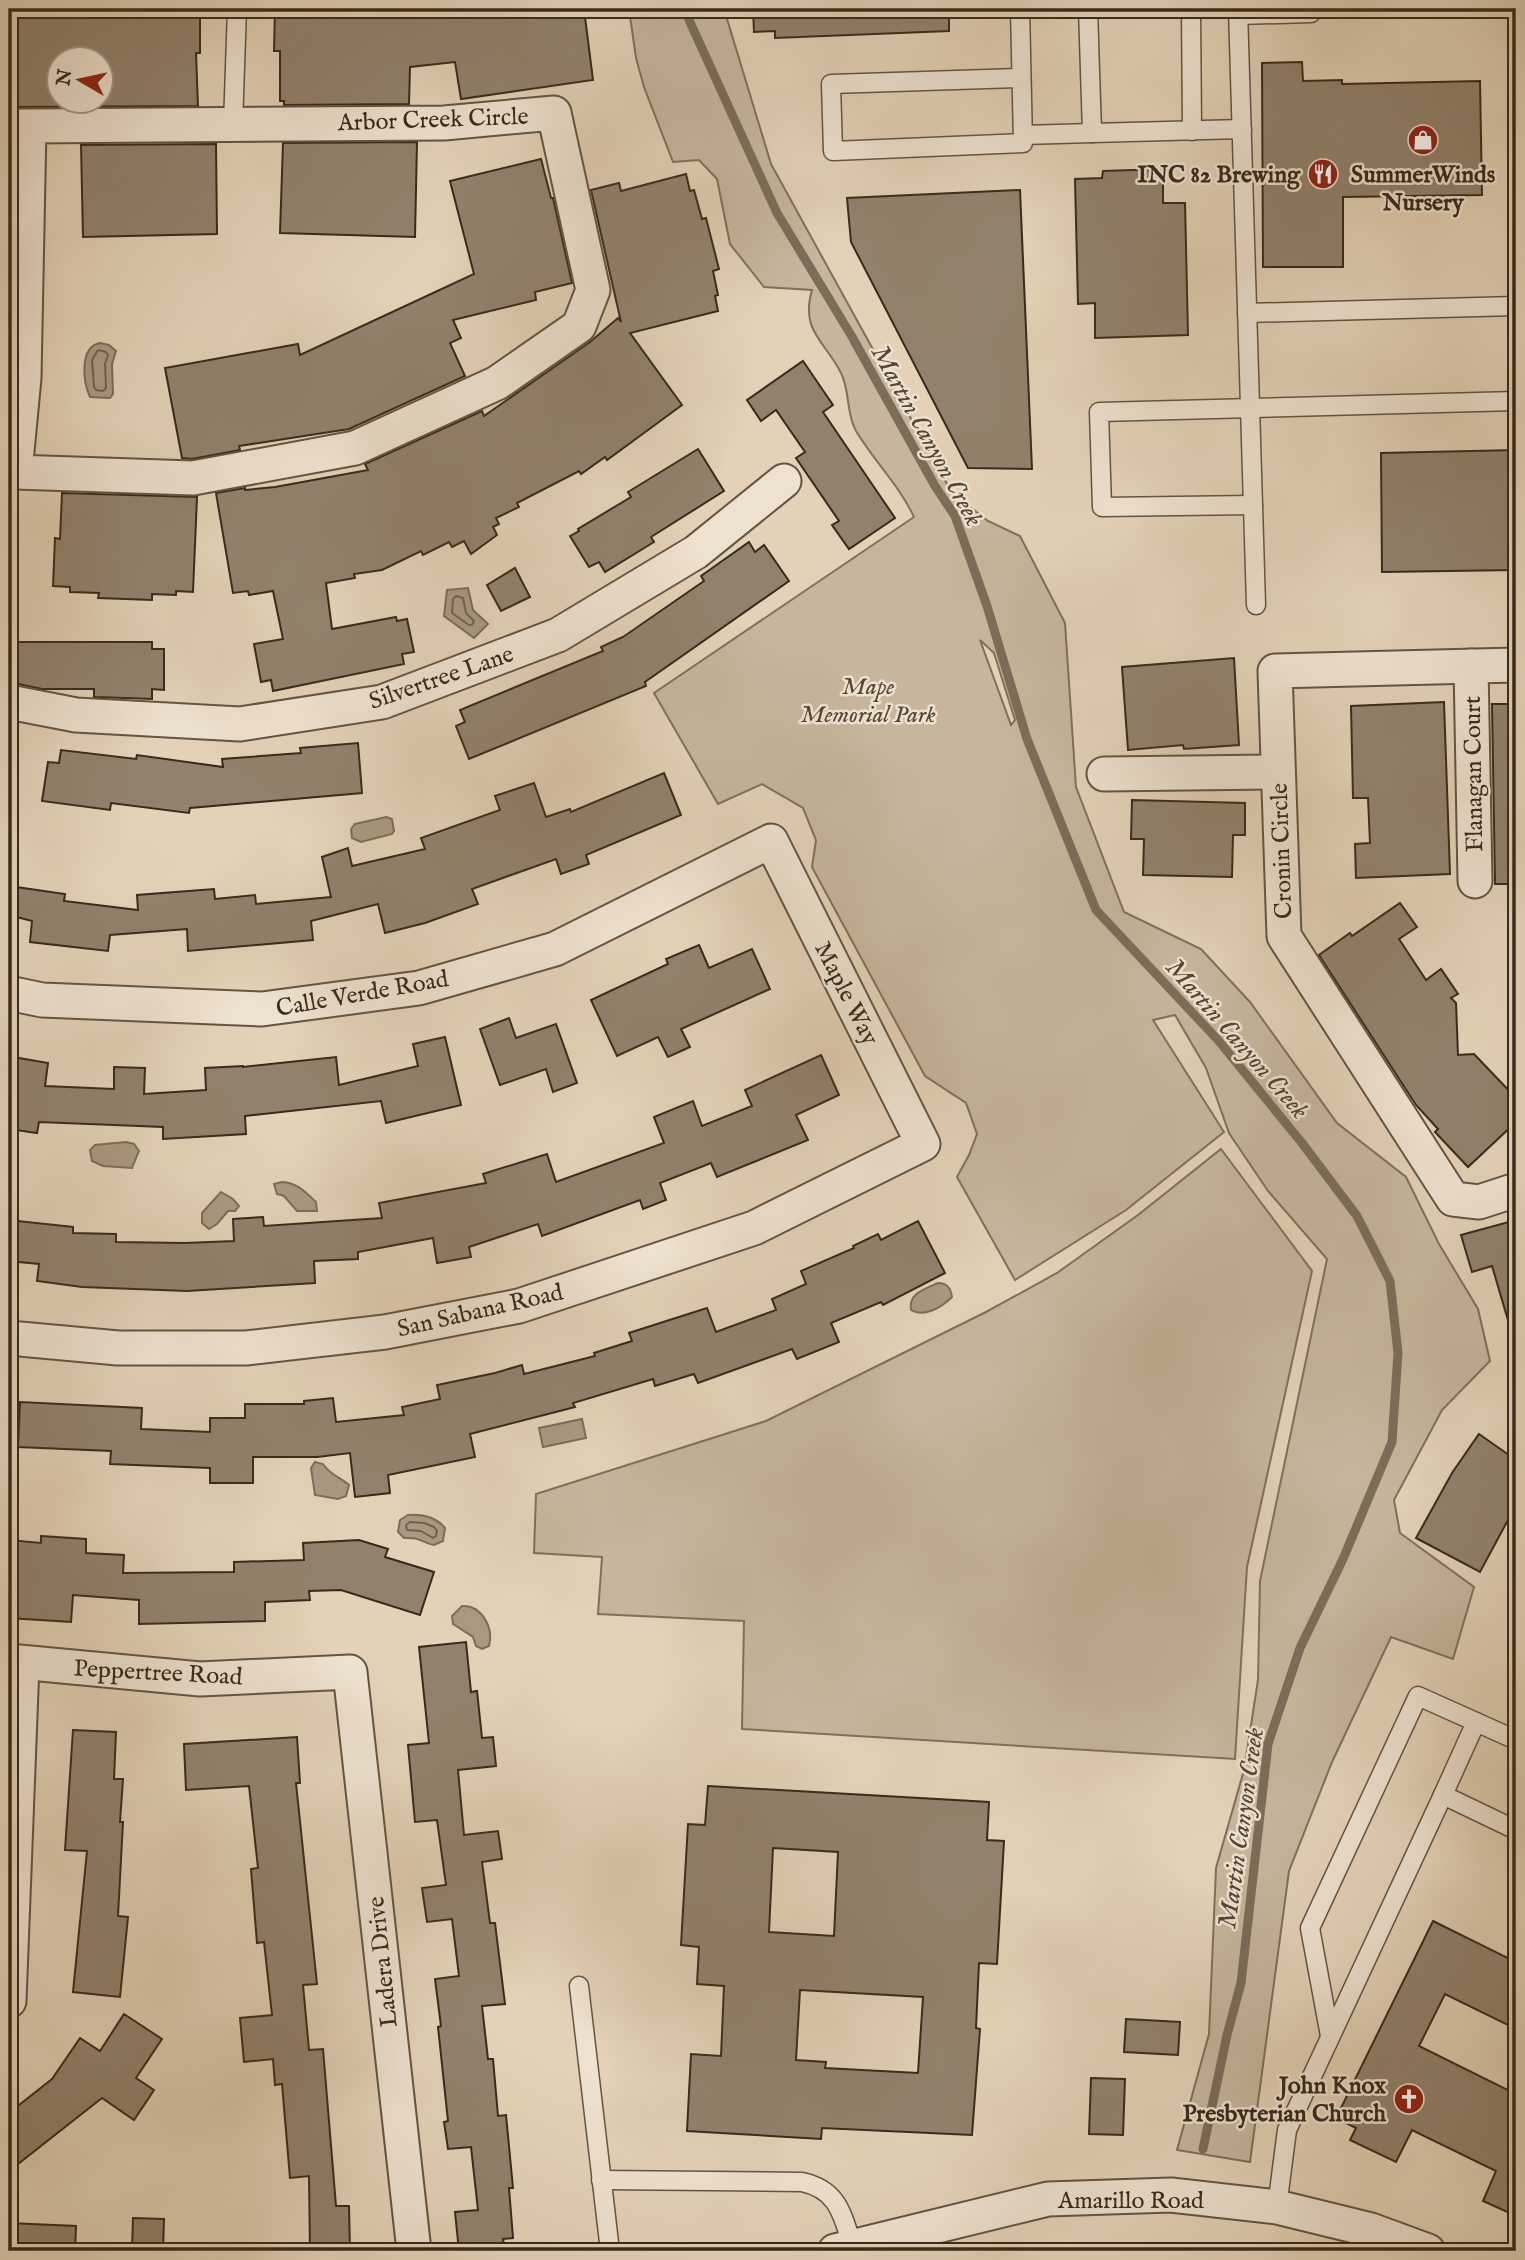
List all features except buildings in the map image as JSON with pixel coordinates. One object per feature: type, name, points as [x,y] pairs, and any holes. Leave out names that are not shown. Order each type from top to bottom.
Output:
[{"type":"street","name":"Arbor Creek Circle","points":[[554,113],[593,290],[579,326],[497,383],[355,448],[193,478],[15,472],[19,126],[233,124],[444,123],[554,113]]},
{"type":"street","name":"Silvertree Lane","points":[[9,702],[76,715],[240,724],[382,702],[558,635],[696,552],[784,481]]},
{"type":"street","name":"Cronin Circle","points":[[1516,665],[1276,671],[1284,936],[1454,1199],[1479,1202],[1516,1190]]},
{"type":"street","name":"Flanagan Court","points":[[1471,666],[1475,881]]},
{"type":"street","points":[[1104,774],[1278,772]]},
{"type":"street","name":"Calle Verde Road","points":[[9,993],[42,1000],[262,1009],[419,988],[555,949],[771,841]]},
{"type":"street","name":"Maple Way","points":[[771,841],[923,1144]]},
{"type":"street","name":"San Sabana Road","points":[[9,1338],[118,1348],[246,1348],[385,1332],[519,1306],[754,1228],[923,1144]]},
{"type":"street","points":[[9,2001],[15,1663]]},
{"type":"street","name":"Peppertree Road","points":[[15,1663],[200,1679],[350,1672]]},
{"type":"street","name":"Ladera Drive","points":[[350,1672],[414,2251]]},
{"type":"street","name":"Amarillo Road","points":[[860,2248],[1048,2199],[1171,2195],[1278,2207],[1371,2230],[1427,2251]]},
{"type":"lane","points":[[233,124],[237,9]]},
{"type":"lane","points":[[1020,9],[1023,144],[833,151],[831,84],[1021,78]]},
{"type":"lane","points":[[1088,9],[1092,134]]},
{"type":"lane","points":[[1191,9],[1192,131]]},
{"type":"lane","points":[[1256,605],[1238,12],[1311,13]]},
{"type":"lane","points":[[1023,135],[1242,129]]},
{"type":"lane","points":[[1247,313],[1516,306]]},
{"type":"lane","points":[[1253,505],[1102,507],[1100,412],[1516,401]]},
{"type":"lane","points":[[1330,2036],[1310,1928],[1418,1696],[1516,1740]]},
{"type":"lane","points":[[1278,2207],[1287,2130],[1476,1722]]},
{"type":"lane","points":[[1443,1795],[1516,1830]]},
{"type":"lane","points":[[579,1986],[610,2251]]},
{"type":"lane","points":[[601,2180],[802,2182],[816,2185],[828,2193],[837,2204],[860,2248]]},
{"type":"green space","name":"Mape Memorial Park","points":[[629,9],[724,9],[771,164],[952,493],[988,521],[1020,536],[1065,623],[1076,787],[1124,912],[1201,949],[1250,1002],[1337,1123],[1406,1177],[1439,1244],[1478,1309],[1490,1361],[1442,1410],[1394,1500],[1400,1533],[1474,1587],[1453,1659],[1391,1637],[1332,1762],[1289,1871],[1250,2162],[1177,2150],[1209,2034],[1216,1868],[1244,1770],[1258,1680],[1260,1581],[1327,1259],[1268,1191],[1229,1133],[1206,1068],[1175,1015],[1153,1020],[1224,1132],[1126,1210],[1015,1280],[957,1177],[977,1134],[966,1103],[925,1076],[812,867],[816,840],[803,808],[762,784],[718,804],[654,693],[914,517],[856,431],[844,380],[812,326],[809,304],[812,290],[764,287],[730,244],[717,179],[699,160],[673,162],[644,87],[636,58]],"holes":[[[980,640],[994,653],[1015,720],[1011,725]]]},
{"type":"green space","points":[[1221,1149],[1312,1271],[1247,1567],[1235,1759],[742,1729],[744,1621],[598,1614],[602,1557],[534,1553],[536,1494],[766,1421],[986,1312],[1057,1273],[1138,1215]]},
{"type":"water","points":[[100,343],[109,345],[116,351],[112,364],[113,394],[110,398],[90,397],[86,383],[86,358],[93,346]]},
{"type":"water","points":[[468,588],[473,610],[488,624],[474,638],[444,616],[447,590]]},
{"type":"water","points":[[386,817],[392,819],[392,834],[361,842],[352,838],[351,829],[355,824]]},
{"type":"water","points":[[126,1142],[134,1144],[139,1151],[132,1168],[103,1166],[92,1161],[90,1150],[95,1145]]},
{"type":"water","points":[[274,1184],[293,1184],[305,1192],[316,1202],[317,1211],[297,1211],[284,1196],[277,1194]]},
{"type":"water","points":[[221,1192],[239,1206],[235,1211],[228,1211],[209,1229],[202,1223],[202,1213]]},
{"type":"water","points":[[938,1283],[948,1287],[952,1297],[938,1308],[927,1312],[911,1310],[915,1296]]},
{"type":"water","points":[[582,1419],[586,1438],[543,1447],[539,1428]]},
{"type":"water","points":[[315,1462],[323,1464],[349,1485],[346,1496],[338,1499],[315,1495],[311,1468]]},
{"type":"water","points":[[408,1515],[437,1521],[445,1528],[443,1541],[434,1545],[404,1538],[398,1532],[400,1520]]},
{"type":"water","points":[[462,1606],[481,1613],[490,1632],[489,1646],[482,1649],[476,1646],[473,1637],[453,1624],[452,1616]]},
{"type":"waterway","name":"Martin Canyon Creek","points":[[684,9],[777,213],[955,516],[987,606],[1027,739],[1096,910],[1218,1040],[1302,1143],[1357,1216],[1390,1281],[1398,1353],[1392,1442],[1343,1559],[1300,1648],[1268,1744],[1241,1983],[1203,2149]]},
{"type":"place","name":"SummerWinds Nursery","points":[[1423,140]]},
{"type":"place","name":"INC 82 Brewing","points":[[1323,174]]},
{"type":"place","name":"John Knox Presbyterian Church","points":[[1409,2099]]}]
